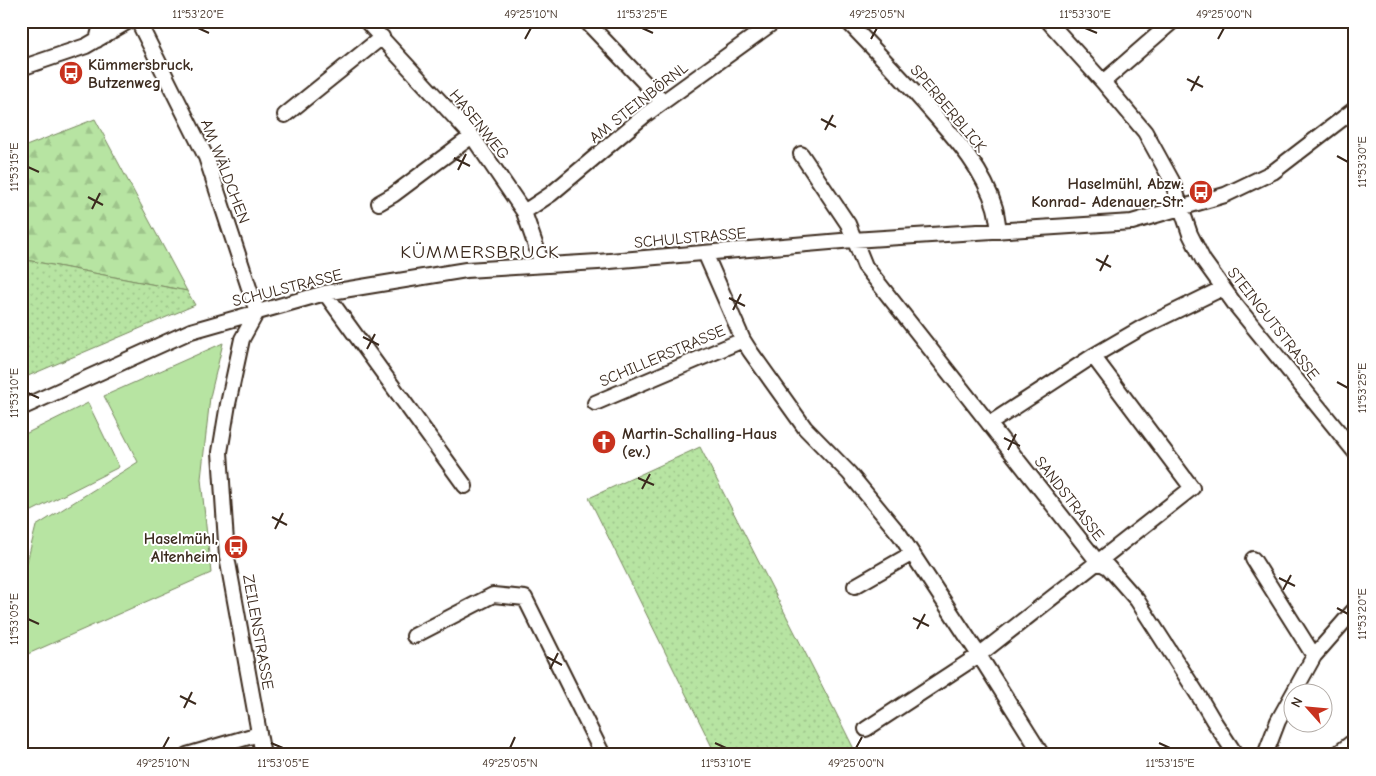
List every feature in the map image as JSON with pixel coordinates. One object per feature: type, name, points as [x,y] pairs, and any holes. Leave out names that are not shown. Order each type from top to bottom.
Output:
[{"type":"street","points":[[97,40],[102,21]]},
{"type":"street","points":[[21,68],[86,46],[129,21]]},
{"type":"street","name":"AM WÄLDCHEN","points":[[138,21],[206,157],[257,312]]},
{"type":"street","name":"HASENWEG","points":[[366,21],[472,136],[524,212],[542,264]]},
{"type":"street","points":[[586,21],[663,102]]},
{"type":"street","name":"SPERBERBLICK","points":[[847,21],[897,73],[948,131],[978,170],[995,209],[999,231]]},
{"type":"street","name":"STEINGUTSTRASSE","points":[[1048,21],[1145,132],[1172,181],[1190,234],[1203,260],[1223,288],[1355,452]]},
{"type":"street","points":[[1103,82],[1173,21]]},
{"type":"street","name":"AM STEINBÖRNL","points":[[524,212],[551,194],[645,115],[772,22]]},
{"type":"street","points":[[285,115],[382,37]]},
{"type":"street","name":"SCHULSTRASSE","points":[[21,408],[191,331],[324,293],[466,270],[598,262],[853,240],[1132,222],[1225,195],[1273,172],[1355,108]]},
{"type":"street","points":[[379,203],[472,136]]},
{"type":"street","name":"SANDSTRASSE","points":[[801,154],[848,224],[865,266],[1097,561],[1108,567],[1137,600],[1236,755]]},
{"type":"street","points":[[705,253],[743,340],[805,428],[849,473],[900,535],[1042,755]]},
{"type":"street","points":[[989,424],[1093,356],[1144,327],[1223,288]]},
{"type":"street","points":[[324,293],[466,486]]},
{"type":"street","name":"ZEILENSTRASSE","points":[[257,312],[242,339],[220,452],[227,558],[263,755]]},
{"type":"street","name":"SCHILLERSTRASSE","points":[[595,404],[743,340]]},
{"type":"street","points":[[866,729],[979,655],[1192,488],[1093,356]]},
{"type":"street","points":[[855,586],[911,554]]},
{"type":"street","points":[[1253,559],[1314,656]]},
{"type":"street","points":[[414,636],[493,595],[525,598],[603,755]]},
{"type":"street","points":[[1265,755],[1278,721],[1314,656],[1355,609]]},
{"type":"street","points":[[188,755],[259,734]]},
{"type":"street","points":[[1336,755],[1355,740]]},
{"type":"green space","points":[[95,119],[187,291],[21,259],[21,148]]},
{"type":"green space","points":[[21,259],[187,291],[195,305],[21,379]]},
{"type":"green space","points":[[223,343],[210,397],[201,479],[211,573],[21,657],[21,586],[36,526],[138,462],[104,396]]},
{"type":"green space","points":[[88,403],[119,467],[24,515],[21,508],[21,436]]},
{"type":"green space","points":[[700,447],[857,755],[716,755],[589,498]]},
{"type":"place","name":"Kümmersbruck, Butzenweg","points":[[71,73]]},
{"type":"place","name":"Haselmühl, Abzw. Konrad- Adenauer-Str.","points":[[1201,192]]},
{"type":"place","name":"Martin-Schalling-Haus (ev.)","points":[[604,442]]},
{"type":"place","name":"Haselmühl, Altenheim","points":[[236,547]]},
{"type":"district","name":"KÜMMERSBRUCK","points":[[480,251]]}]
